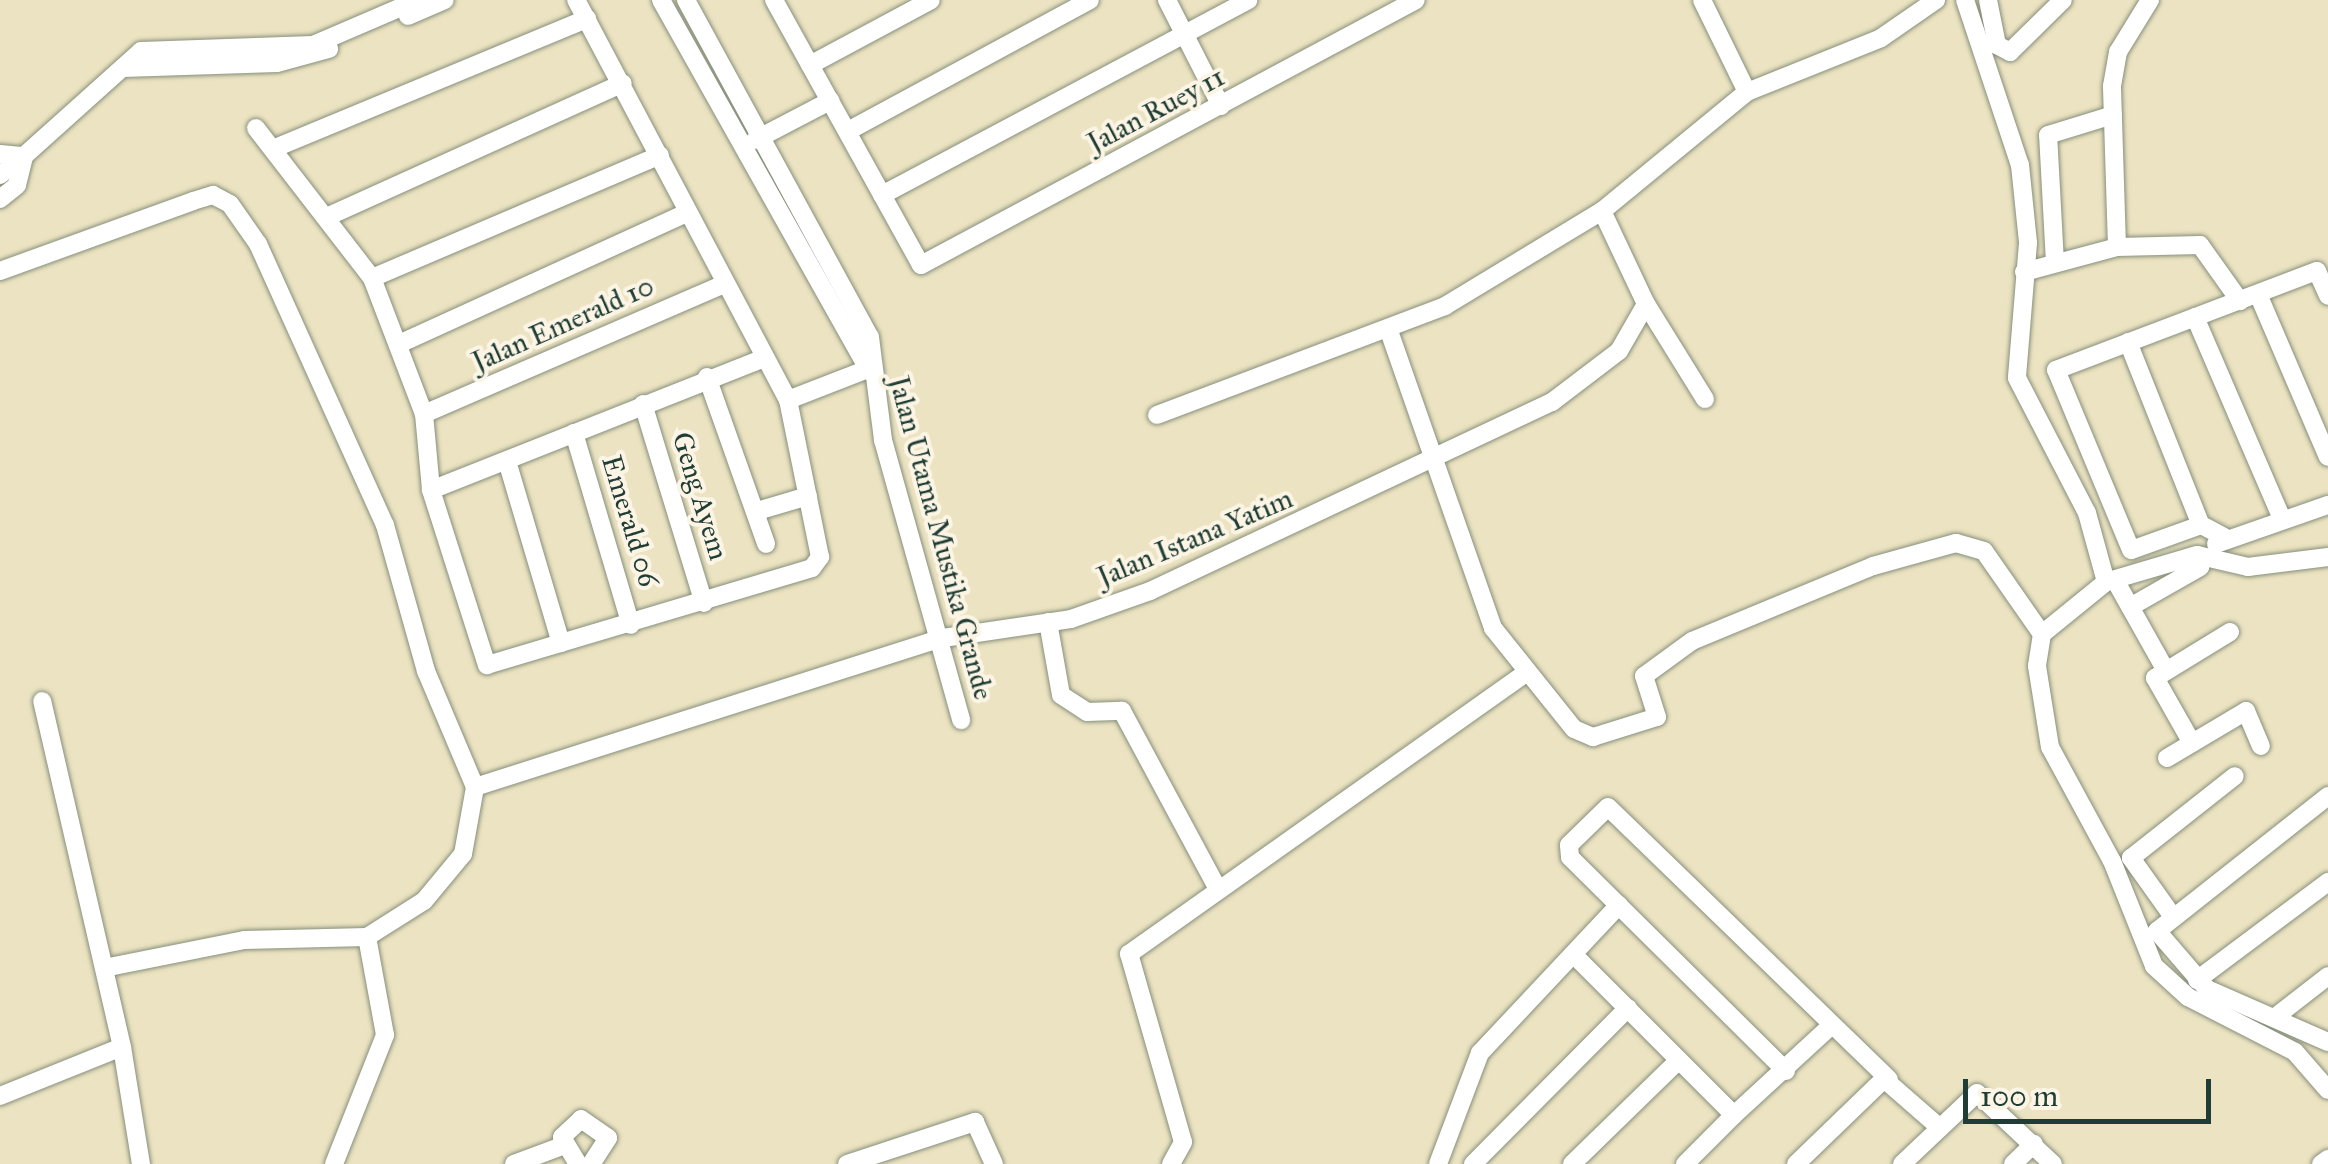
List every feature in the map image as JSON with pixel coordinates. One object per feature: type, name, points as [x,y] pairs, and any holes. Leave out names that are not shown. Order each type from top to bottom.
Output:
[{"type":"street","points":[[316,49],[418,0]]},
{"type":"street","points":[[0,174],[122,68],[154,47],[200,54],[316,49],[445,0]]},
{"type":"street","points":[[256,128],[332,216],[372,278],[424,414],[431,490],[483,660],[494,666],[817,565],[808,496],[788,400],[762,359],[660,155],[576,0]]},
{"type":"street","name":"Jalan Utama Mustika Grande","points":[[661,0],[868,370],[943,638],[961,720]]},
{"type":"street","name":"Jalan Utama Mustika Grande","points":[[686,0],[870,336],[868,370]]},
{"type":"street","points":[[774,0],[882,194],[1248,0]]},
{"type":"street","points":[[810,65],[931,0]]},
{"type":"street","points":[[848,131],[1090,0]]},
{"type":"street","points":[[1166,0],[1221,106]]},
{"type":"street","name":"Jalan Ruey 11","points":[[882,194],[920,265],[1416,0]]},
{"type":"street","points":[[1702,0],[1747,92]]},
{"type":"street","points":[[1156,415],[1390,332],[1602,211],[1747,92],[1881,38],[1936,0]]},
{"type":"street","points":[[1965,0],[2020,165],[2024,272],[2017,378],[2087,513],[2111,581],[2166,671]]},
{"type":"street","points":[[1988,0],[1998,45],[2010,52],[2063,0]]},
{"type":"street","points":[[2117,248],[2112,115],[2118,52],[2150,0]]},
{"type":"street","points":[[275,148],[586,19]]},
{"type":"street","points":[[332,216],[623,84]]},
{"type":"street","points":[[741,146],[830,101]]},
{"type":"street","points":[[2055,264],[2048,136],[2112,115]]},
{"type":"street","points":[[0,154],[24,156]]},
{"type":"street","points":[[372,278],[660,155]]},
{"type":"street","points":[[0,199],[17,185],[24,156]]},
{"type":"street","points":[[0,271],[203,198],[230,204],[258,244],[385,525],[426,672],[474,787],[463,854],[424,901],[367,937],[244,940],[109,967]]},
{"type":"street","points":[[1602,211],[1646,304],[1705,399]]},
{"type":"street","points":[[399,344],[687,212]]},
{"type":"street","points":[[2024,272],[2117,248],[2200,245],[2249,297],[2328,457]]},
{"type":"street","points":[[2201,525],[2131,550],[2056,374],[2128,342],[2323,269],[2328,296]]},
{"type":"street","name":"Jalan Emerald 10","points":[[424,414],[724,284]]},
{"type":"street","name":"Jalan Istana Yatim","points":[[474,787],[943,638],[1048,622],[1198,573],[1430,462],[1602,369],[1646,304]]},
{"type":"street","points":[[2195,317],[2282,519]]},
{"type":"street","points":[[1390,332],[1430,462],[1493,628],[1522,675],[1574,729],[1622,731],[1661,713],[1644,676],[1692,641],[1873,566],[1956,543],[1984,551],[2042,634],[2037,685],[2050,748],[2112,860],[2154,966],[2188,998],[2295,1052],[2328,1090]]},
{"type":"street","points":[[2128,342],[2201,525],[2224,536]]},
{"type":"street","points":[[431,490],[707,377],[762,359]]},
{"type":"street","points":[[788,400],[868,370]]},
{"type":"street","points":[[707,377],[766,544]]},
{"type":"street","name":"Geng Ayem","points":[[643,404],[704,603]]},
{"type":"street","name":"Emerald 06","points":[[574,433],[632,624]]},
{"type":"street","points":[[506,462],[561,644]]},
{"type":"street","points":[[756,511],[808,496]]},
{"type":"street","points":[[2130,608],[2205,561],[2224,536],[2328,505]]},
{"type":"street","points":[[2042,634],[2111,581],[2205,561],[2248,567],[2328,557]]},
{"type":"street","points":[[1048,622],[1061,695],[1087,712],[1122,711],[1218,889]]},
{"type":"street","points":[[2192,743],[2155,678],[2230,632]]},
{"type":"street","points":[[1171,1164],[1182,1142],[1129,954],[1522,675]]},
{"type":"street","points":[[42,701],[109,967],[140,1164]]},
{"type":"street","points":[[2167,758],[2246,711],[2261,746]]},
{"type":"street","points":[[2171,914],[2131,858],[2235,776]]},
{"type":"street","points":[[2328,796],[2171,914],[2157,931],[2197,980],[2328,1042]]},
{"type":"street","points":[[1786,1071],[1567,852],[1612,806],[1938,1128]]},
{"type":"street","points":[[2197,980],[2328,882]]},
{"type":"street","points":[[1438,1164],[1480,1053],[1619,905]]},
{"type":"street","points":[[334,1164],[385,1035],[367,937]]},
{"type":"street","points":[[1574,955],[1734,1115]]},
{"type":"street","points":[[2274,1018],[2328,976]]},
{"type":"street","points":[[1473,1164],[1628,1008]]},
{"type":"street","points":[[1685,1164],[1832,1025]]},
{"type":"street","points":[[0,1096],[122,1047]]},
{"type":"street","points":[[1572,1164],[1679,1060]]},
{"type":"street","points":[[1796,1164],[1889,1080]]},
{"type":"street","points":[[1902,1164],[1978,1093],[2054,1164]]},
{"type":"street","points":[[514,1164],[562,1146],[572,1122],[590,1119],[608,1138],[591,1163],[562,1146]]},
{"type":"street","points":[[846,1164],[975,1122],[994,1164]]},
{"type":"street","points":[[2014,1164],[2034,1144]]},
{"type":"street","points":[[2321,1164],[2328,1159]]}]
